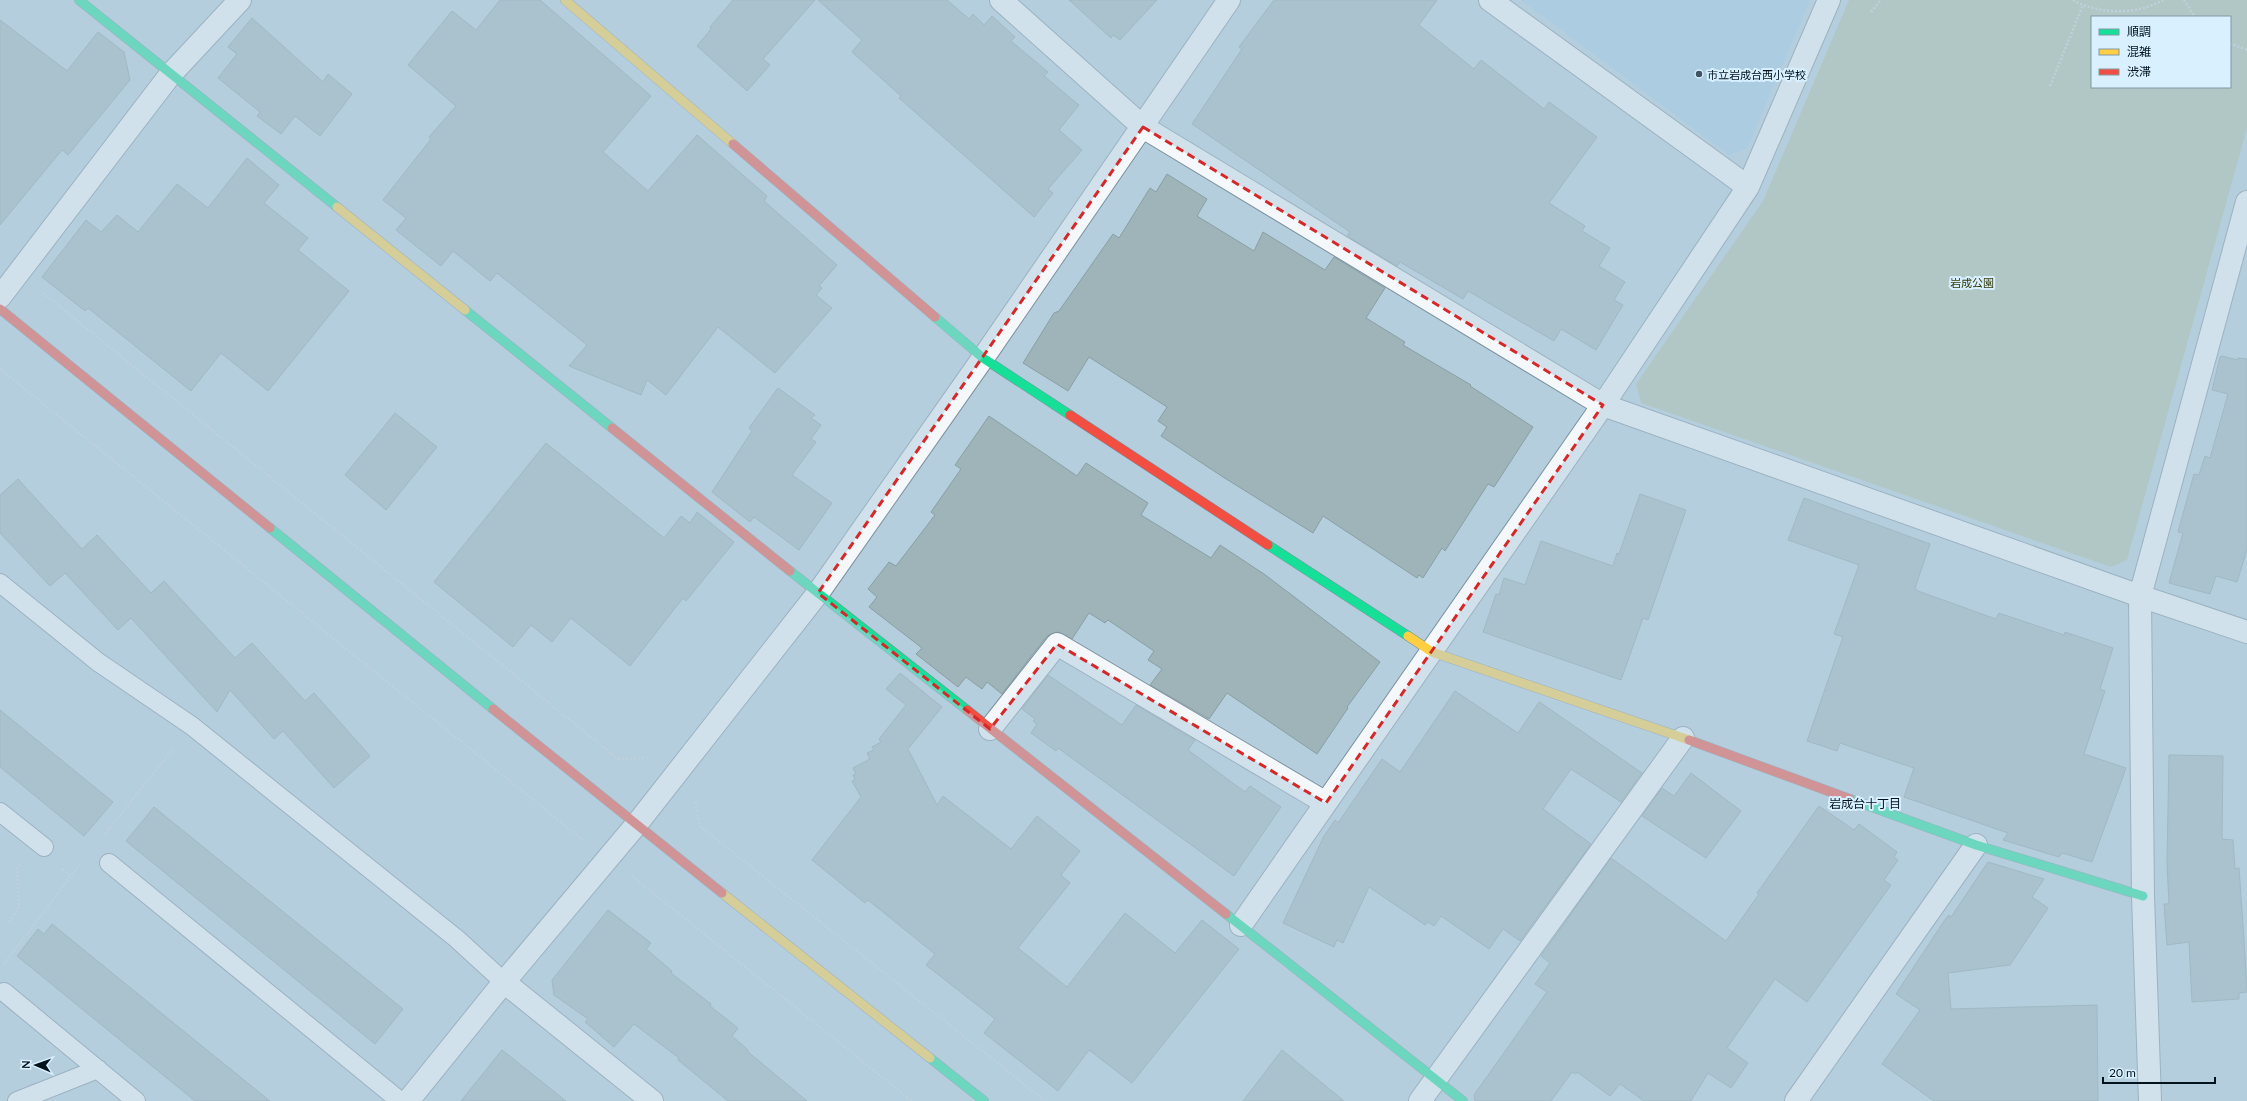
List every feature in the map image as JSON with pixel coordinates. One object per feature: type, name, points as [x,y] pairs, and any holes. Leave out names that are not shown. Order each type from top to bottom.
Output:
[{"type":"street","points":[[79,0],[170,75],[818,593],[1463,1101]]},
{"type":"street","points":[[0,297],[170,75],[240,0]]},
{"type":"street","points":[[565,0],[983,358],[1432,652],[1683,738],[1976,845],[2143,896]]},
{"type":"street","points":[[1001,0],[1143,127],[1603,405],[2140,596],[2247,632]]},
{"type":"street","points":[[408,1101],[504,982],[636,825],[818,593],[983,358],[1229,0]]},
{"type":"street","points":[[1490,0],[1748,187]]},
{"type":"street","points":[[1241,925],[1603,405],[1748,187],[1829,0]]},
{"type":"street","points":[[2150,1101],[2143,896],[2140,596],[2247,202]]},
{"type":"street","points":[[0,309],[636,825],[984,1101]]},
{"type":"street","points":[[990,729],[1057,644],[1326,804]]},
{"type":"street","points":[[1420,1101],[1437,1080],[1683,738]]},
{"type":"street","points":[[1796,1101],[1976,845]]},
{"type":"street","points":[[504,982],[652,1101]]},
{"type":"lane","points":[[0,583],[98,662],[192,726],[457,940],[504,982]]},
{"type":"lane","points":[[0,812],[41,845]]},
{"type":"lane","points":[[109,863],[400,1101]]},
{"type":"lane","points":[[4,992],[136,1101]]},
{"type":"lane","points":[[17,1101],[98,1069]]},
{"type":"path","points":[[1871,12],[1881,0]]},
{"type":"path","points":[[2073,0],[2084,6],[2108,11],[2133,11],[2163,0]]},
{"type":"path","points":[[2184,0],[2194,16]]},
{"type":"path","points":[[2050,86],[2084,6]]},
{"type":"path","points":[[2231,44],[2247,50]]},
{"type":"path","points":[[18,273],[618,759],[650,758]]},
{"type":"path","points":[[0,369],[912,1101]]},
{"type":"path","points":[[694,795],[700,826],[1045,1101]]},
{"type":"path","points":[[9,922],[19,907],[18,868],[41,845]]},
{"type":"highlighted area","points":[[1143,127],[1603,405],[1326,803],[1057,644],[990,729],[818,593]]},
{"type":"shaded area","name":"市立岩成台西小学校","points":[[1521,0],[1810,0],[1747,148],[1729,155]]},
{"type":"green space","name":"岩成公園","points":[[1849,0],[2247,0],[2247,128],[2127,560],[2111,567],[1641,403],[1636,384],[1763,201]]},
{"type":"building","points":[[500,0],[540,0],[651,96],[603,152],[648,191],[697,135],[767,196],[764,201],[837,265],[819,286],[822,288],[816,295],[832,308],[775,373],[718,327],[666,395],[647,380],[641,395],[569,366],[587,345],[497,273],[490,281],[453,251],[441,266],[396,230],[406,218],[383,200],[431,139],[429,137],[456,106],[408,65],[452,11],[476,30]]},
{"type":"building","points":[[733,0],[815,0],[763,59],[770,65],[747,91],[697,46],[711,29],[710,27]]},
{"type":"building","points":[[818,0],[947,0],[969,19],[973,14],[984,25],[992,16],[1015,37],[1011,41],[1048,72],[1044,76],[1079,105],[1059,130],[1082,150],[1048,189],[1053,193],[1034,217],[899,98],[901,96],[852,52],[862,40]]},
{"type":"building","points":[[1069,0],[1157,0],[1120,40],[1113,35],[1111,38]]},
{"type":"building","points":[[1274,0],[1437,0],[1419,25],[1474,69],[1481,60],[1544,109],[1549,102],[1597,137],[1549,203],[1585,226],[1582,231],[1610,248],[1599,266],[1625,282],[1614,300],[1623,305],[1596,350],[1561,329],[1554,341],[1468,291],[1463,299],[1400,262],[1397,266],[1347,236],[1350,232],[1192,124],[1242,49],[1239,47]]},
{"type":"building","points":[[252,18],[323,82],[328,74],[352,94],[320,136],[295,116],[281,134],[257,116],[260,112],[218,78],[237,54],[228,47]]},
{"type":"building","points":[[0,20],[67,71],[98,32],[124,52],[130,80],[68,155],[62,150],[0,225]]},
{"type":"building","points":[[247,158],[279,185],[264,203],[308,238],[298,250],[349,291],[268,391],[221,353],[191,391],[88,308],[85,311],[42,277],[86,220],[101,232],[117,215],[138,232],[177,184],[208,208]]},
{"type":"building","points":[[1167,174],[1207,199],[1197,216],[1254,251],[1263,232],[1325,270],[1334,257],[1385,288],[1366,318],[1405,342],[1403,345],[1471,385],[1470,386],[1533,427],[1494,487],[1488,484],[1445,551],[1442,548],[1423,578],[1419,575],[1417,578],[1323,516],[1313,533],[1223,477],[1161,436],[1167,427],[1158,421],[1167,407],[1089,357],[1068,391],[1023,363],[1054,313],[1059,311],[1113,234],[1119,238],[1150,188],[1156,192]]},
{"type":"building","points":[[2222,356],[2238,360],[2238,358],[2247,359],[2247,550],[2237,582],[2216,576],[2210,594],[2169,583],[2183,533],[2178,532],[2194,474],[2199,475],[2205,456],[2210,458],[2228,394],[2212,390],[2220,357]]},
{"type":"building","points":[[778,388],[815,415],[811,418],[821,425],[811,439],[816,442],[792,475],[832,503],[799,550],[754,517],[750,522],[712,492],[752,431],[749,428]]},
{"type":"building","points":[[395,413],[437,447],[386,510],[345,475]]},
{"type":"building","points":[[989,416],[1077,476],[1086,463],[1148,503],[1141,515],[1211,558],[1220,545],[1264,574],[1380,662],[1347,707],[1348,708],[1317,754],[1227,693],[1209,719],[1150,685],[1162,669],[1148,660],[1154,651],[1108,620],[1105,623],[1089,613],[1072,639],[1058,632],[1047,636],[1002,694],[987,682],[982,689],[966,677],[958,687],[916,654],[922,648],[869,607],[877,597],[868,589],[889,562],[896,566],[935,515],[931,512],[961,469],[955,465]]},
{"type":"building","points":[[546,443],[664,538],[681,516],[690,523],[697,512],[734,542],[686,601],[683,598],[630,666],[571,618],[552,642],[531,625],[513,647],[434,582]]},
{"type":"building","points":[[18,479],[82,549],[97,535],[151,593],[164,581],[235,658],[252,643],[305,701],[314,693],[370,756],[334,788],[283,731],[274,739],[230,690],[217,712],[131,618],[118,630],[65,573],[50,586],[0,533],[0,495]]},
{"type":"building","points":[[1640,494],[1686,510],[1648,620],[1643,618],[1621,680],[1483,632],[1496,594],[1499,595],[1504,578],[1525,585],[1541,541],[1613,566],[1617,553],[1619,554]]},
{"type":"building","points":[[1804,498],[1930,544],[1915,588],[1918,591],[1996,619],[1999,613],[2064,635],[2065,632],[2113,648],[2100,689],[2105,691],[2084,754],[2126,768],[2092,862],[2062,853],[2059,857],[2003,840],[2008,833],[1904,797],[1914,768],[1840,743],[1837,751],[1807,741],[1843,637],[1834,634],[1859,565],[1788,540]]},
{"type":"building","points":[[900,673],[942,707],[908,749],[937,805],[943,796],[1011,849],[1037,816],[1080,851],[1061,875],[1070,883],[1018,948],[1067,987],[1125,913],[1175,953],[1202,920],[1239,949],[1132,1083],[1089,1050],[1058,1091],[984,1033],[995,1019],[926,965],[935,954],[868,900],[865,903],[812,860],[861,797],[852,781],[855,779],[853,775],[856,774],[853,768],[870,759],[867,753],[874,750],[872,747],[881,742],[879,739],[906,705],[886,689]]},
{"type":"building","points":[[1048,675],[1122,725],[1136,705],[1195,740],[1188,750],[1245,792],[1250,786],[1281,807],[1234,876],[1058,748],[1056,751],[1031,733],[1037,724],[1033,721],[1035,719],[1022,709]]},
{"type":"building","points":[[1455,691],[1518,733],[1539,702],[1642,773],[1621,802],[1571,769],[1543,809],[1591,844],[1520,941],[1503,929],[1489,949],[1441,916],[1434,926],[1428,922],[1425,925],[1369,887],[1343,943],[1337,940],[1334,947],[1283,923],[1324,836],[1335,820],[1338,823],[1382,759],[1400,772]]},
{"type":"building","points":[[0,710],[113,802],[84,836],[0,767]]},
{"type":"building","points":[[2169,755],[2223,756],[2222,839],[2233,840],[2235,869],[2239,868],[2245,955],[2247,992],[2239,993],[2239,999],[2192,1002],[2189,942],[2167,945],[2164,904],[2169,904],[2167,863]]},
{"type":"building","points":[[1691,773],[1741,811],[1706,858],[1642,816],[1662,788],[1674,796]]},
{"type":"building","points":[[1819,806],[1854,830],[1859,824],[1897,852],[1894,857],[1898,860],[1884,880],[1891,885],[1807,1002],[1775,979],[1727,1048],[1748,1063],[1731,1088],[1708,1073],[1691,1101],[1644,1101],[1620,1084],[1610,1096],[1577,1072],[1576,1074],[1572,1072],[1551,1101],[1475,1101],[1474,1095],[1547,992],[1535,984],[1550,963],[1541,956],[1611,858],[1726,941],[1759,894],[1757,893]]},
{"type":"building","points":[[154,807],[403,1009],[375,1044],[126,841]]},
{"type":"building","points":[[1988,862],[2044,879],[2032,897],[2048,908],[2010,965],[1948,973],[1951,1009],[2097,1005],[2098,1101],[1934,1101],[1882,1064],[1920,1010],[1896,994],[1944,921],[1949,915],[1951,917]]},
{"type":"building","points":[[608,910],[651,943],[646,949],[672,971],[671,973],[711,1004],[710,1006],[738,1028],[732,1036],[748,1050],[747,1051],[807,1101],[728,1101],[678,1060],[679,1058],[634,1024],[614,1047],[585,1022],[588,1019],[554,995],[552,980]]},
{"type":"building","points":[[52,924],[270,1101],[195,1101],[17,956],[38,929],[44,934]]},
{"type":"building","points":[[502,1050],[566,1101],[461,1101]]},
{"type":"building","points":[[1282,1050],[1344,1101],[1243,1101]]},
{"type":"traffic: fast","points":[[79,0],[337,207]]},
{"type":"traffic: fast","points":[[465,310],[612,428]]},
{"type":"traffic: fast","points":[[935,317],[983,358],[1070,415]]},
{"type":"traffic: fast","points":[[270,528],[493,709]]},
{"type":"traffic: fast","points":[[1268,545],[1408,636]]},
{"type":"traffic: fast","points":[[790,571],[967,710]]},
{"type":"traffic: fast","points":[[1850,799],[1976,845],[2143,896]]},
{"type":"traffic: fast","points":[[1226,914],[1463,1101]]},
{"type":"traffic: fast","points":[[930,1058],[984,1101]]},
{"type":"traffic: slow","points":[[565,0],[733,144]]},
{"type":"traffic: slow","points":[[337,207],[465,310]]},
{"type":"traffic: slow","points":[[1408,636],[1432,652],[1689,740]]},
{"type":"traffic: slow","points":[[722,893],[930,1058]]},
{"type":"traffic: jam","points":[[733,144],[935,317]]},
{"type":"traffic: jam","points":[[0,309],[270,528]]},
{"type":"traffic: jam","points":[[1070,415],[1268,545]]},
{"type":"traffic: jam","points":[[612,428],[790,571]]},
{"type":"traffic: jam","points":[[493,709],[722,893]]},
{"type":"traffic: jam","points":[[967,710],[1226,914]]},
{"type":"traffic: jam","points":[[1689,740],[1850,799]]},
{"type":"place","name":"市立岩成台西小学校","points":[[1699,74]]},
{"type":"district","name":"岩成台十丁目","points":[[1865,803]]}]
